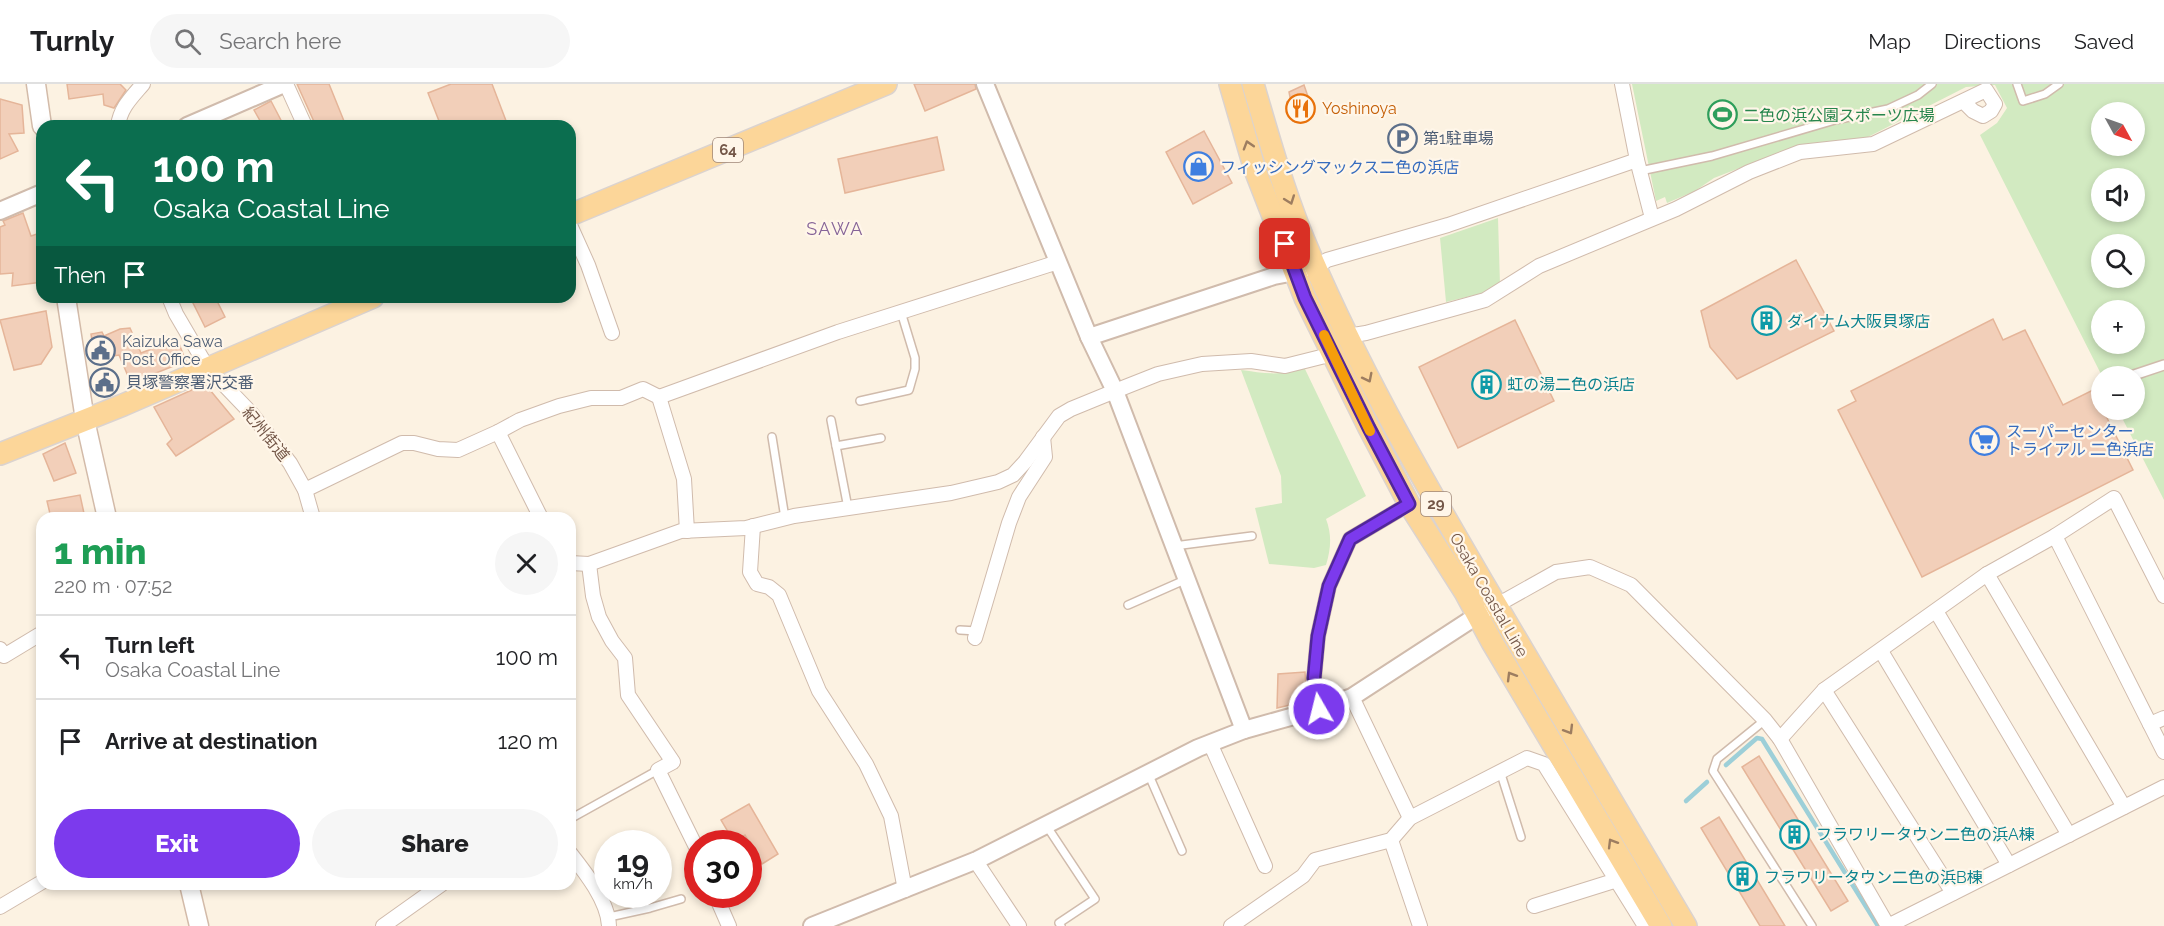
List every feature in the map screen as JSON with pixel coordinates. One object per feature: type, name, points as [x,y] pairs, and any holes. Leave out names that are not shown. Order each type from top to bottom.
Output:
[{"type":"main road","points":[[36,84],[41,120]]},
{"type":"main road","name":"64","points":[[576,213],[886,84]]},
{"type":"main road","name":"Osaka Coastal Line","points":[[1230,84],[1255,170],[1305,298],[1409,504],[1487,610],[1686,926]]},
{"type":"main road","name":"Osaka Coastal Line","points":[[1253,84],[1276,163],[1304,238],[1347,336],[1487,610],[1491,642],[1653,921]]},
{"type":"main road","points":[[67,303],[85,420],[106,512]]},
{"type":"main road","points":[[0,454],[85,420],[350,303]]},
{"type":"main road","points":[[190,890],[199,926]]},
{"type":"street","points":[[119,120],[126,103],[143,84]]},
{"type":"street","points":[[201,120],[285,84],[302,120]]},
{"type":"street","points":[[986,84],[1089,337],[1115,391],[1244,730]]},
{"type":"street","points":[[1622,84],[1638,165],[1652,218]]},
{"type":"street","points":[[1347,336],[1366,333],[1485,300],[1539,266],[1676,208],[1749,172],[1800,152],[1873,144],[1963,101]]},
{"type":"street","points":[[1089,337],[1274,276],[1317,267],[1327,260],[1449,225],[1638,165]]},
{"type":"street","points":[[0,211],[36,196]]},
{"type":"street","points":[[576,239],[612,333]]},
{"type":"street","points":[[659,397],[838,332],[1058,262]]},
{"type":"street","name":"紀州街道","points":[[171,303],[207,367],[251,413],[290,463],[305,490],[311,512]]},
{"type":"street","points":[[576,563],[589,564],[681,531],[753,526],[785,518],[951,492],[998,482],[1013,475],[1059,416],[1158,374],[1202,364],[1251,361],[1285,366],[1334,354]]},
{"type":"street","points":[[2145,371],[2164,365]]},
{"type":"street","points":[[305,490],[402,443],[458,450],[520,420],[574,401],[591,398],[621,398],[643,389],[659,397],[684,479],[687,531]]},
{"type":"street","points":[[498,432],[538,512]]},
{"type":"street","points":[[976,634],[1019,497],[1045,457],[1043,437]]},
{"type":"street","points":[[1780,739],[1824,690],[1987,574],[2055,536],[2114,498],[2164,596]]},
{"type":"street","points":[[1319,709],[1314,678],[1318,636],[1329,586],[1350,539],[1409,504]]},
{"type":"street","points":[[753,526],[750,572],[757,584],[769,587],[779,595],[819,691],[866,764],[891,816],[905,890]]},
{"type":"street","points":[[2055,536],[2164,752]]},
{"type":"street","points":[[589,564],[593,596],[599,617],[612,641],[625,658],[628,695],[673,762],[658,770],[688,830]]},
{"type":"street","points":[[812,926],[975,861],[1210,743],[1244,730],[1319,709],[1352,697],[1487,610],[1556,572],[1590,567],[1631,585],[1765,720],[1780,739],[1888,926],[2164,787]]},
{"type":"street","points":[[1987,574],[2124,807]]},
{"type":"street","points":[[1936,611],[2069,835]]},
{"type":"street","points":[[0,649],[4,656],[36,637]]},
{"type":"street","points":[[1881,651],[2009,865]]},
{"type":"street","points":[[1824,690],[1953,893]]},
{"type":"street","points":[[1352,697],[1410,818]]},
{"type":"street","points":[[2150,724],[2164,718]]},
{"type":"street","points":[[1210,743],[1265,866]]},
{"type":"street","points":[[1231,926],[1303,876],[1315,860],[1391,840],[1410,818],[1527,758],[1544,764],[1617,880],[1653,921]]},
{"type":"street","points":[[1391,840],[1420,926]]},
{"type":"street","points":[[576,861],[589,877],[609,922]]},
{"type":"street","points":[[975,861],[1019,926]]},
{"type":"street","points":[[1534,906],[1617,880]]},
{"type":"street","points":[[0,907],[36,886]]},
{"type":"street","points":[[383,926],[434,890]]},
{"type":"street","points":[[721,908],[729,926]]},
{"type":"lane","points":[[1638,165],[1712,156],[1835,120],[1888,109],[1918,95],[1932,84]]},
{"type":"lane","points":[[2017,84],[2023,101],[2045,94],[2058,84]]},
{"type":"lane","points":[[860,401],[909,390],[915,369],[915,358],[901,312]]},
{"type":"lane","points":[[831,420],[848,508]]},
{"type":"lane","points":[[772,437],[785,518]]},
{"type":"lane","points":[[836,446],[881,438]]},
{"type":"lane","points":[[1174,546],[1252,536]]},
{"type":"lane","points":[[1128,605],[1187,579]]},
{"type":"lane","points":[[960,630],[976,634]]},
{"type":"lane","points":[[1765,720],[1717,759],[1713,771],[1812,926]]},
{"type":"lane","points":[[576,816],[658,770]]},
{"type":"lane","points":[[1500,771],[1521,837]]},
{"type":"lane","points":[[1148,773],[1182,851]]},
{"type":"lane","points":[[1046,825],[1095,898],[1059,923],[1061,926]]},
{"type":"lane","points":[[609,922],[681,898]]},
{"type":"green space","points":[[1632,84],[2164,84],[2164,500],[2123,420],[2145,420],[2145,366],[2097,366],[1980,135],[1997,123],[2007,108],[1995,85],[1966,87],[1866,138],[1788,149],[1714,178],[1695,191],[1667,203],[1665,197],[1656,201]]},
{"type":"green space","points":[[1498,218],[1500,285],[1483,293],[1446,302],[1440,238]]},
{"type":"green space","points":[[1304,367],[1366,496],[1326,519],[1330,536],[1328,559],[1326,565],[1314,568],[1269,564],[1255,508],[1282,503],[1281,476],[1241,370],[1280,373]]},
{"type":"building","points":[[67,84],[120,84],[126,90],[114,108],[104,105],[103,94],[69,99]]},
{"type":"building","points":[[297,84],[329,84],[344,120],[313,120]]},
{"type":"building","points":[[451,84],[492,84],[506,120],[439,120],[428,93]]},
{"type":"building","points":[[914,84],[975,84],[976,89],[925,111]]},
{"type":"building","name":"Yoshinoya","points":[[1304,85],[1314,114],[1293,121],[1287,102],[1291,102],[1289,92]]},
{"type":"building","points":[[0,99],[22,105],[24,133],[9,134],[18,151],[0,159]]},
{"type":"building","points":[[271,101],[281,120],[260,120],[254,110]]},
{"type":"building","name":"フィッシングマックス二色の浜店","points":[[1204,131],[1232,183],[1193,204],[1166,152]]},
{"type":"building","points":[[937,137],[944,170],[845,193],[838,159]]},
{"type":"building","points":[[23,213],[31,236],[36,234],[36,283],[12,286],[13,273],[0,274],[0,227],[5,225],[3,221]]},
{"type":"building","name":"ダイナム大阪貝塚店","points":[[1796,260],[1834,331],[1737,379],[1710,347],[1701,311]]},
{"type":"building","points":[[193,303],[218,303],[225,317],[205,327]]},
{"type":"building","points":[[46,311],[52,347],[41,364],[14,370],[0,320]]},
{"type":"building","name":"スーパーセンター トライアル 二色浜店","points":[[1993,319],[2003,340],[2025,330],[2063,405],[2091,391],[2091,420],[2108,420],[2133,470],[1922,577],[1838,410],[1856,401],[1851,391]]},
{"type":"building","name":"虹の湯二色の浜店","points":[[1515,320],[1554,401],[1458,448],[1419,367]]},
{"type":"building","points":[[130,328],[141,353],[177,339],[186,361],[131,383],[119,355],[95,359],[91,334],[102,332],[104,336],[120,329]]},
{"type":"building","points":[[205,384],[234,419],[176,456],[167,444],[172,439],[154,407]]},
{"type":"building","points":[[65,443],[76,473],[54,481],[43,454]]},
{"type":"building","points":[[80,495],[84,512],[50,512],[47,501]]},
{"type":"building","points":[[1305,672],[1307,701],[1277,708],[1278,674]]},
{"type":"building","name":"フラワリータウン二色の浜A棟","points":[[1759,756],[1848,901],[1831,911],[1742,767]]},
{"type":"building","points":[[749,804],[778,854],[762,864],[762,830],[727,830],[721,820]]},
{"type":"building","name":"フラワリータウン二色の浜B棟","points":[[1719,817],[1785,926],[1760,926],[1701,828]]},
{"type":"waterway","points":[[1726,765],[1757,738],[1762,739],[1878,926]]},
{"type":"waterway","points":[[1686,801],[1707,782]]},
{"type":"slow traffic","points":[[1324,335],[1370,431]]},
{"type":"place","name":"Yoshinoya","points":[[1301,108]]},
{"type":"place","name":"二色の浜公園スポーツ広場","points":[[1722,115]]},
{"type":"place","name":"第1駐車場","points":[[1402,138]]},
{"type":"place","name":"フィッシングマックス二色の浜店","points":[[1199,167]]},
{"type":"place","name":"ダイナム大阪貝塚店","points":[[1766,321]]},
{"type":"place","name":"Kaizuka Sawa Post Office","points":[[101,350]]},
{"type":"place","name":"貝塚警察署沢交番","points":[[105,382]]},
{"type":"place","name":"虹の湯二色の浜店","points":[[1486,384]]},
{"type":"place","name":"スーパーセンター トライアル 二色浜店","points":[[1985,440]]},
{"type":"place","name":"フラワリータウン二色の浜A棟","points":[[1795,834]]},
{"type":"place","name":"フラワリータウン二色の浜B棟","points":[[1743,877]]},
{"type":"district","name":"SAWA","points":[[835,228]]},
{"type":"route","points":[[1285,244],[1305,298],[1409,504],[1350,539],[1329,586],[1318,636],[1314,678],[1319,709]]}]
